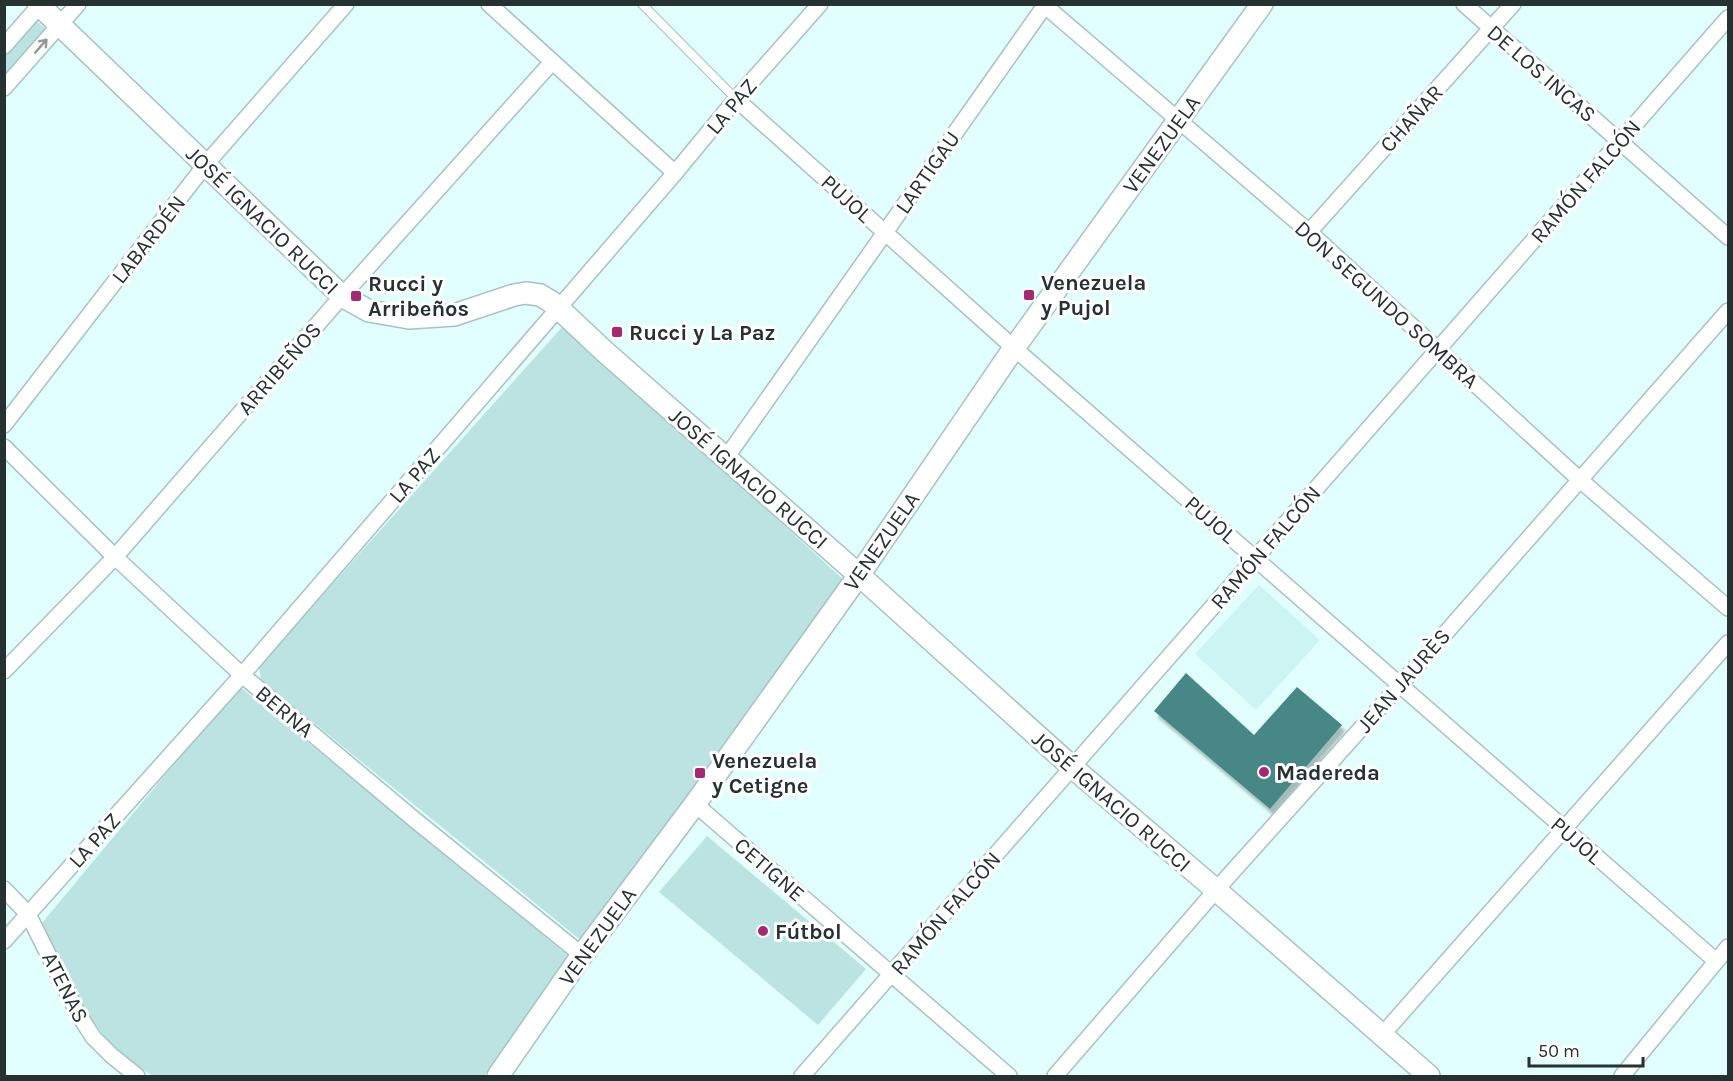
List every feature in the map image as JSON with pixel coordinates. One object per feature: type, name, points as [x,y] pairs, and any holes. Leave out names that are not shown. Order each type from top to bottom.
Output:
[{"type":"street","points":[[4,88],[78,4]]},
{"type":"street","name":"LABARDÉN","points":[[4,425],[206,164],[346,4]]},
{"type":"street","points":[[489,4],[675,173]]},
{"type":"street","name":"LA PAZ","points":[[4,942],[242,675],[820,4]]},
{"type":"street","name":"VENEZUELA","points":[[498,1077],[582,955],[695,804],[859,575],[1014,348],[1262,4]]},
{"type":"street","name":"DE LOS INCAS","points":[[1464,4],[1728,237]]},
{"type":"street","name":"CHAÑAR","points":[[1309,232],[1513,4]]},
{"type":"street","points":[[4,46],[40,5]]},
{"type":"street","name":"JOSÉ IGNACIO RUCCI","points":[[40,5],[342,296],[369,311],[409,318],[454,315],[526,293],[540,295],[559,308],[604,351],[859,575],[1072,767],[1382,1035],[1416,1073]]},
{"type":"street","name":"DON SEGUNDO SOMBRA","points":[[1045,5],[1309,232],[1579,479],[1728,608]]},
{"type":"street","name":"LARTIGAU","points":[[726,458],[1045,5]]},
{"type":"street","name":"RAMÓN FALCÓN","points":[[802,1077],[1728,18]]},
{"type":"street","name":"ARRIBEÑOS","points":[[4,671],[115,558],[342,296],[552,62]]},
{"type":"street","name":"PUJOL","points":[[736,99],[1014,348],[1716,961]]},
{"type":"street","name":"JEAN JAURÈS","points":[[1055,1077],[1216,890],[1400,685],[1728,311]]},
{"type":"street","name":"BERNA","points":[[4,447],[115,558],[242,675],[415,820],[582,955]]},
{"type":"street","points":[[1382,1035],[1728,643]]},
{"type":"street","name":"CETIGNE","points":[[695,804],[1009,1077]]},
{"type":"street","name":"ATENAS","points":[[4,889],[28,914],[85,1026],[111,1055],[137,1077]]},
{"type":"street","points":[[1622,1077],[1728,947]]},
{"type":"lane","points":[[642,4],[736,99]]},
{"type":"shaded area","points":[[34,19],[48,31],[5,79],[5,53]]},
{"type":"shaded area","points":[[564,325],[845,581],[583,942],[261,680],[259,666]]},
{"type":"shaded area","points":[[1259,585],[1320,640],[1256,710],[1195,654]]},
{"type":"shaded area","points":[[239,686],[572,959],[484,1076],[152,1076],[112,1046],[81,1006],[42,923]]},
{"type":"shaded area","name":"Fútbol","points":[[707,836],[866,969],[818,1025],[659,892]]},
{"type":"building","name":"Madereda","points":[[1186,673],[1254,735],[1297,687],[1342,725],[1270,809],[1154,711]]},
{"type":"place","name":"Venezuela y Pujol","points":[[1029,295]]},
{"type":"place","name":"Rucci y Arribeños","points":[[356,296]]},
{"type":"place","name":"Rucci y La Paz","points":[[617,332]]},
{"type":"place","name":"Madereda","points":[[1264,772]]},
{"type":"place","name":"Venezuela y Cetigne","points":[[700,773]]},
{"type":"place","name":"Fútbol","points":[[763,931]]}]
